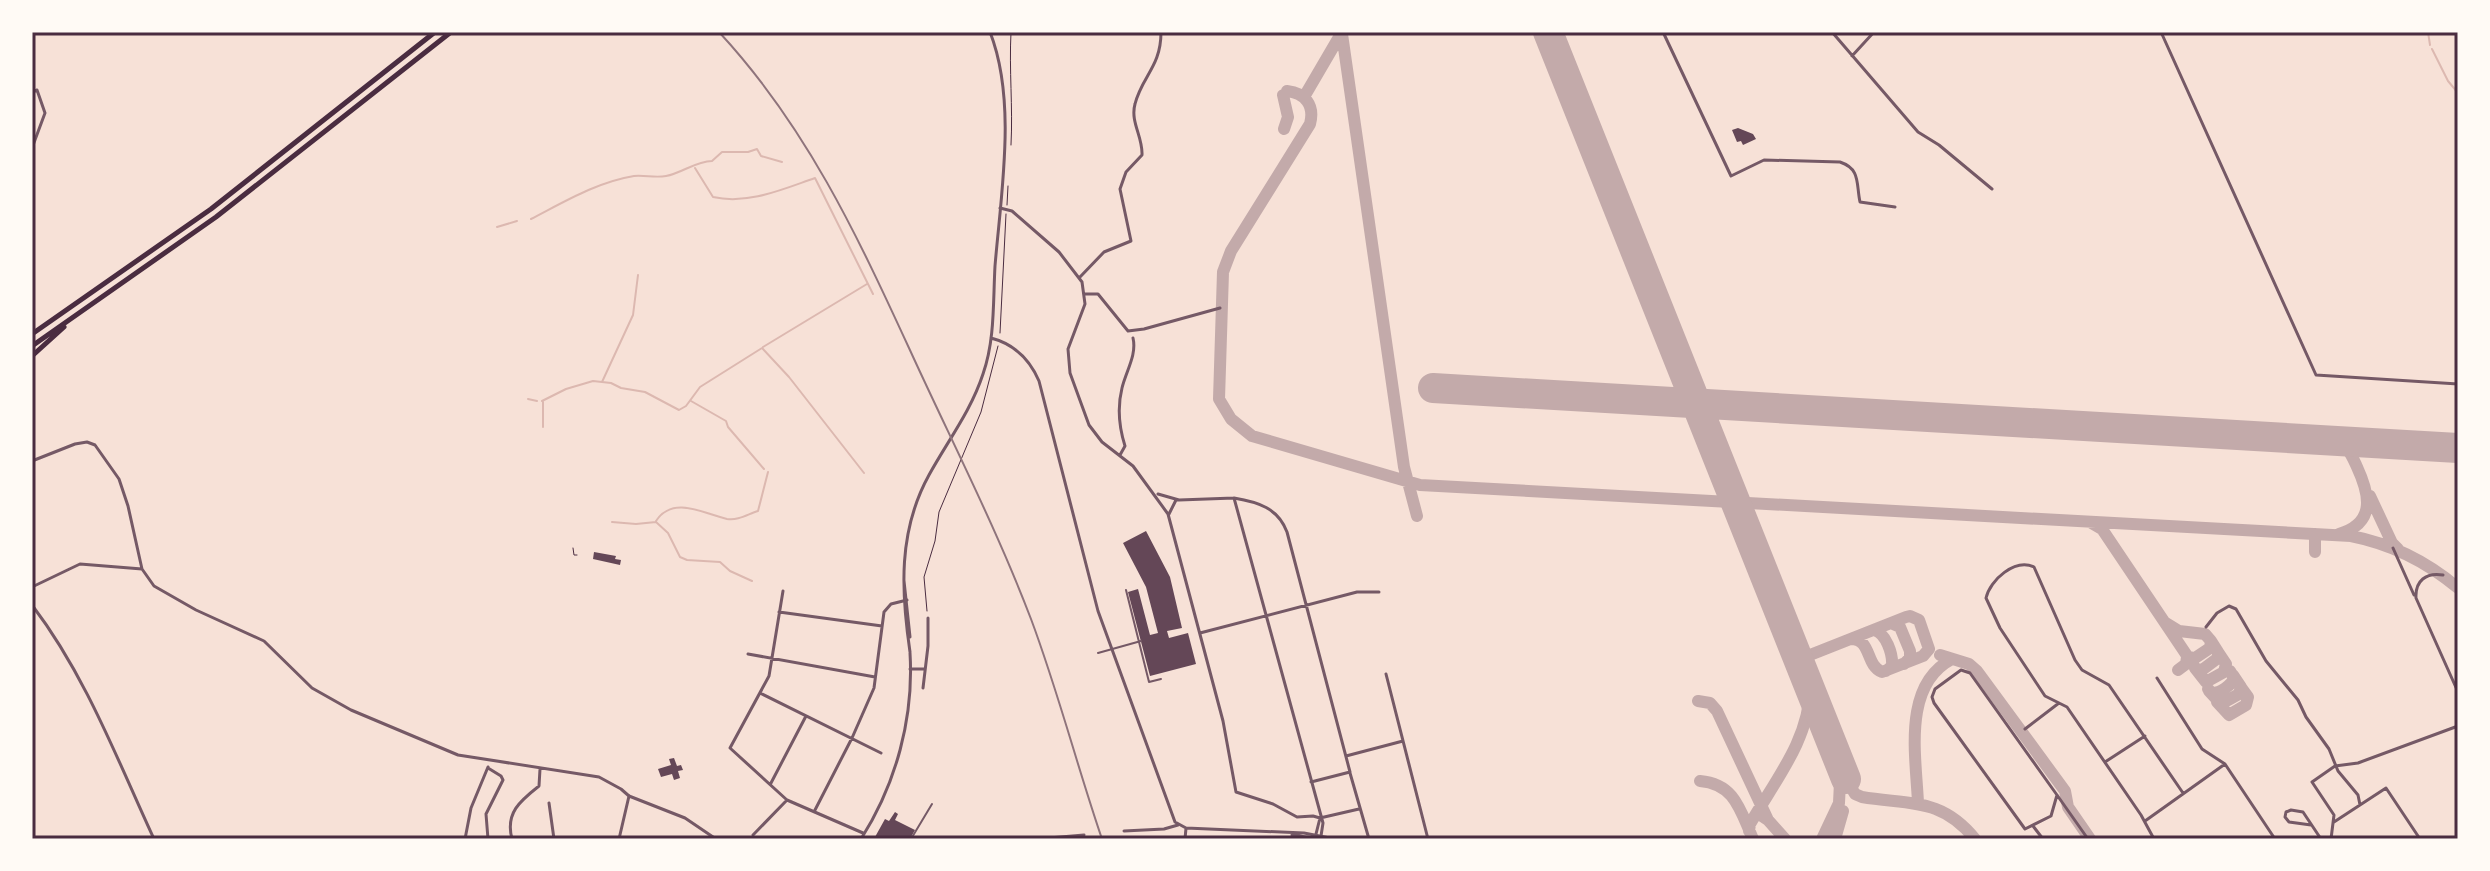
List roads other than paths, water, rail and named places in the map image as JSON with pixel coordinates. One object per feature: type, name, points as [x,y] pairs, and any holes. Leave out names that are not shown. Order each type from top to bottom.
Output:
[{"type":"highway","points":[[32,332],[211,209],[435,32]]},
{"type":"highway","points":[[32,346],[228,208],[451,32]]},
{"type":"highway","points":[[32,356],[84,310]]},
{"type":"street","points":[[861,839],[880,805],[898,758],[908,710],[910,652],[903,571],[914,508],[927,478],[979,387],[991,338],[1005,98],[1000,63],[990,32]]},
{"type":"street","points":[[1080,277],[1104,252],[1131,241],[1120,189],[1126,172],[1142,155],[1133,111],[1157,61],[1161,32]]},
{"type":"street","points":[[1663,32],[1715,148],[1731,176],[1764,160],[1840,162],[1857,174],[1860,202],[1895,207]]},
{"type":"street","points":[[1832,32],[1920,135],[1939,145],[1992,189]]},
{"type":"street","points":[[1852,56],[1874,32]]},
{"type":"street","points":[[2161,32],[2316,375],[2458,384]]},
{"type":"street","points":[[32,92],[37,90],[45,113],[32,148]]},
{"type":"street","points":[[1000,208],[1016,214],[1059,252],[1080,277],[1085,294],[1084,313],[1068,349],[1070,373],[1089,425],[1102,442],[1133,466],[1169,517],[1223,721],[1236,792],[1273,804],[1293,817],[1320,818],[1359,809]]},
{"type":"street","points":[[1085,294],[1098,294],[1128,331],[1220,308]]},
{"type":"street","points":[[991,338],[1002,341],[1019,353],[1039,381],[1084,563],[1111,649],[1173,819],[1186,828],[1335,839]]},
{"type":"street","points":[[1120,455],[1125,446],[1119,402],[1134,353],[1133,338]]},
{"type":"street","points":[[32,461],[81,442],[95,445],[114,471],[126,498],[142,569],[154,586],[196,610],[264,641],[312,688],[351,710],[473,760],[599,777],[629,796],[685,818],[716,839]]},
{"type":"street","points":[[1154,492],[1176,500],[1234,498],[1265,506],[1281,518],[1369,839]]},
{"type":"street","points":[[1234,498],[1323,823],[1319,837]]},
{"type":"street","points":[[1169,517],[1176,500]]},
{"type":"street","points":[[2393,548],[2458,692]]},
{"type":"street","points":[[32,587],[80,564],[142,569]]},
{"type":"street","points":[[2154,839],[2067,707],[2045,696],[1987,604],[1986,593],[1993,583],[2021,564],[2031,565],[2039,575],[2056,622],[2082,670],[2109,685],[2183,793]]},
{"type":"street","points":[[2416,598],[2416,587],[2423,578],[2434,573],[2443,575]]},
{"type":"street","points":[[1126,590],[1149,682],[1161,679]]},
{"type":"street","points":[[783,591],[769,676],[730,748],[787,800],[864,834]]},
{"type":"street","points":[[1200,633],[1357,592],[1379,592]]},
{"type":"street","points":[[815,811],[866,708],[875,677],[887,607],[905,600]]},
{"type":"street","points":[[32,605],[94,705],[154,839]]},
{"type":"street","points":[[2206,627],[2222,608],[2229,606],[2236,609],[2266,661],[2298,700],[2329,749],[2335,766],[2355,791],[2360,805]]},
{"type":"street","points":[[779,612],[882,626]]},
{"type":"street","points":[[923,688],[928,618]]},
{"type":"street","points":[[1098,653],[1140,642]]},
{"type":"street","points":[[748,654],[875,677]]},
{"type":"street","points":[[910,669],[925,669]]},
{"type":"street","points":[[2057,795],[2051,816],[2025,829],[1934,703],[1932,697],[1935,689],[1961,670],[1966,670],[2057,795],[2088,839]]},
{"type":"street","points":[[1386,674],[1428,839]]},
{"type":"street","points":[[2157,678],[2202,749],[2225,764],[2275,839]]},
{"type":"street","points":[[760,693],[881,753]]},
{"type":"street","points":[[2025,729],[2059,703]]},
{"type":"street","points":[[770,784],[806,716]]},
{"type":"street","points":[[2331,839],[2334,822],[2332,808],[2312,782],[2335,766],[2358,763],[2458,726]]},
{"type":"street","points":[[2105,762],[2145,736]]},
{"type":"street","points":[[1346,756],[1403,741]]},
{"type":"street","points":[[465,839],[471,808],[490,762]]},
{"type":"street","points":[[2144,821],[2225,764]]},
{"type":"street","points":[[488,768],[503,780],[486,814],[488,839]]},
{"type":"street","points":[[512,839],[510,820],[513,811],[539,786],[540,769]]},
{"type":"street","points":[[1311,782],[1350,772]]},
{"type":"street","points":[[2334,822],[2386,788],[2420,839]]},
{"type":"street","points":[[619,839],[629,796]]},
{"type":"street","points":[[753,835],[787,800]]},
{"type":"street","points":[[549,803],[554,839]]},
{"type":"street","points":[[911,839],[932,804]]},
{"type":"street","points":[[2311,825],[2289,822],[2286,812],[2303,812],[2321,839]]},
{"type":"street","points":[[1124,831],[1164,829],[1178,825]]},
{"type":"street","points":[[2032,825],[2043,839]]},
{"type":"street","points":[[1185,839],[1186,828]]},
{"type":"street","points":[[1037,839],[1084,835]]},
{"type":"waterway","points":[[2428,32],[2430,45]]},
{"type":"waterway","points":[[2432,49],[2448,81],[2458,93]]},
{"type":"waterway","points":[[531,219],[607,183],[634,176],[672,174],[712,161],[722,152],[757,149],[761,156],[782,162]]},
{"type":"waterway","points":[[695,168],[713,197],[726,199],[765,195],[815,178],[873,294]]},
{"type":"waterway","points":[[497,227],[517,221]]},
{"type":"waterway","points":[[602,382],[633,315],[638,275]]},
{"type":"waterway","points":[[763,347],[867,284]]},
{"type":"waterway","points":[[542,401],[566,389],[593,381],[645,392],[679,410],[686,406],[700,387],[762,348],[789,377],[864,473]]},
{"type":"waterway","points":[[528,399],[537,401]]},
{"type":"waterway","points":[[691,401],[726,421],[764,469]]},
{"type":"waterway","points":[[543,402],[543,427]]},
{"type":"waterway","points":[[656,521],[663,513],[680,508],[727,519],[758,511],[768,472]]},
{"type":"waterway","points":[[612,522],[656,522],[668,533],[680,557],[720,562],[730,571],[752,581]]},
{"type":"railway","points":[[719,32],[750,68],[803,143],[849,222],[889,305],[988,517],[1031,619],[1102,839]]}]
